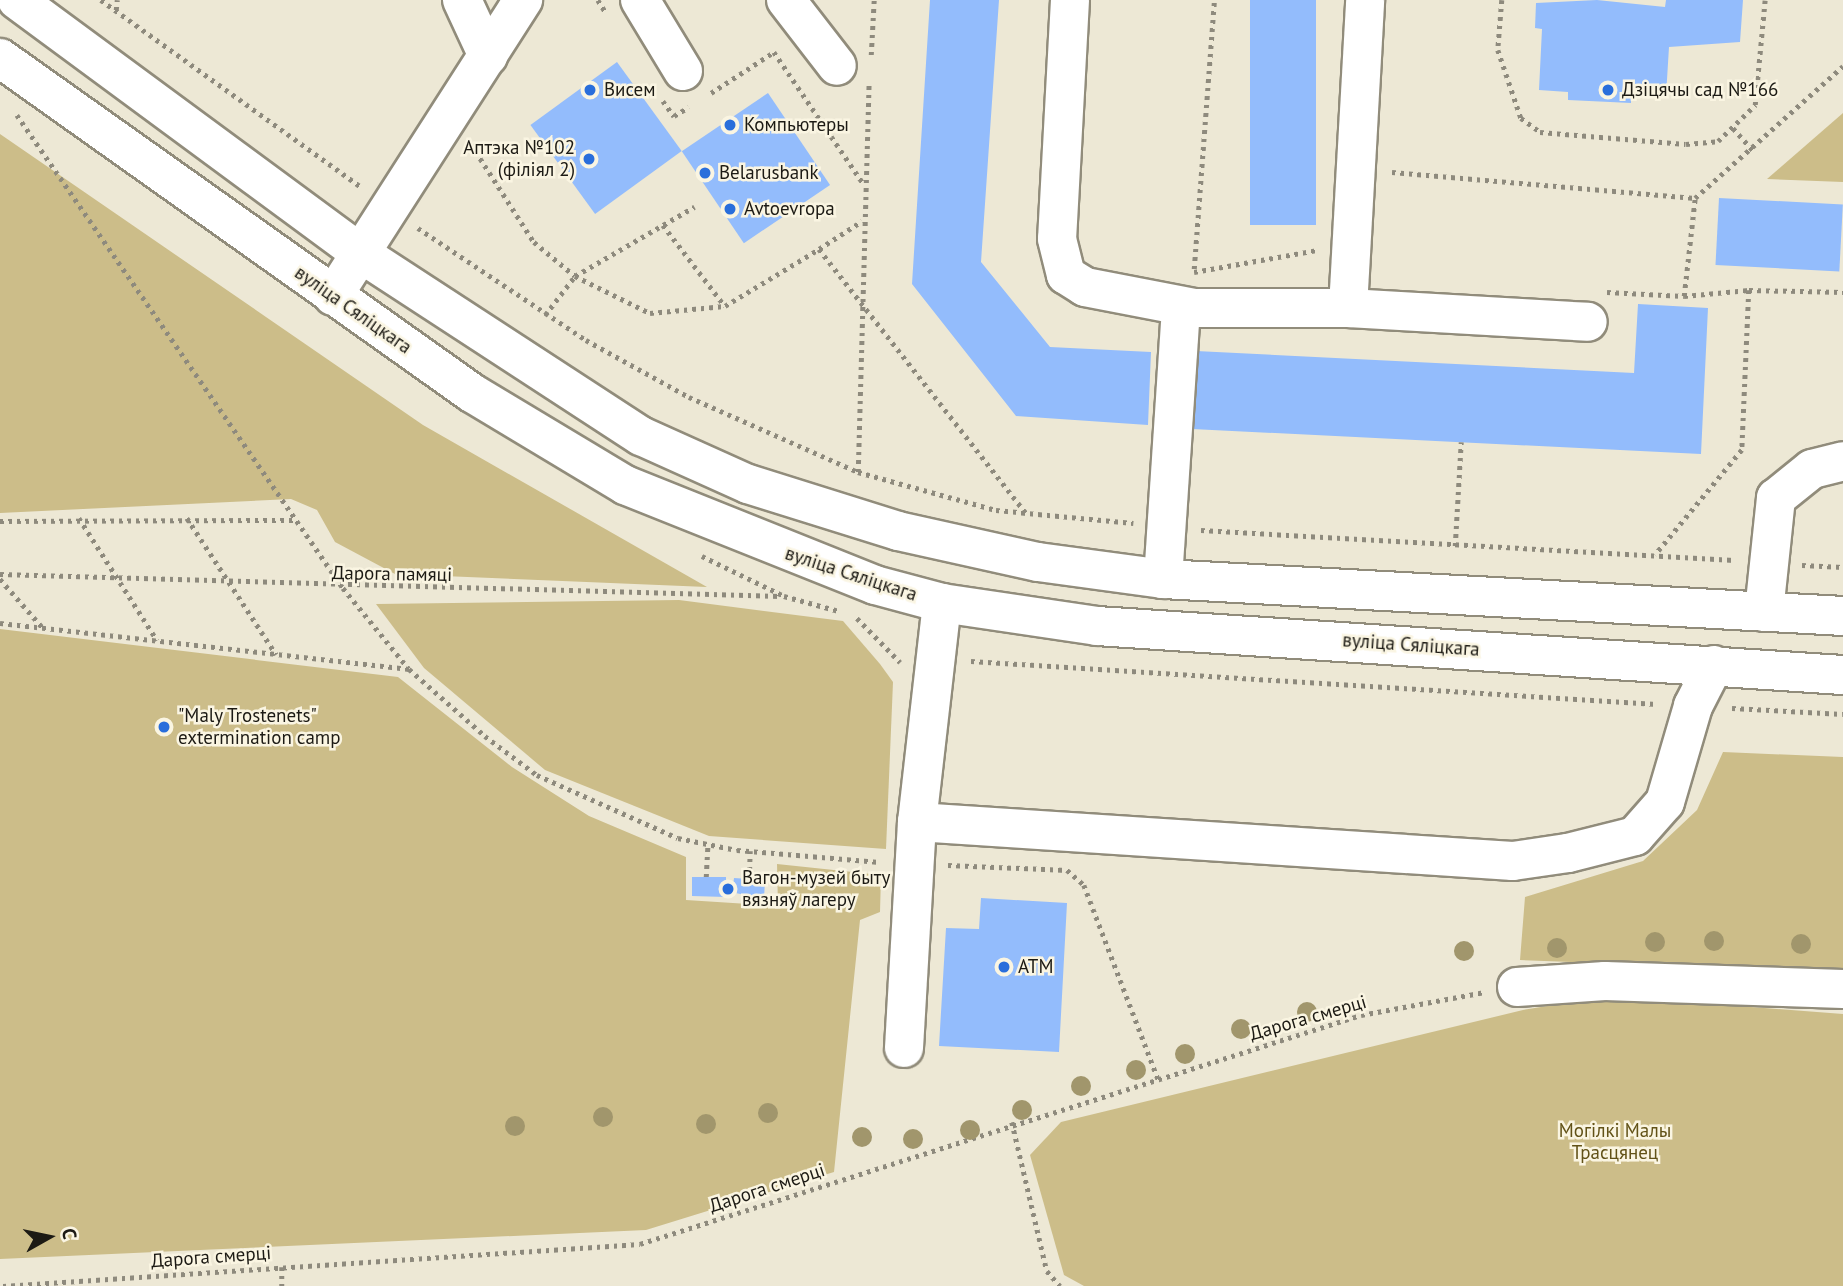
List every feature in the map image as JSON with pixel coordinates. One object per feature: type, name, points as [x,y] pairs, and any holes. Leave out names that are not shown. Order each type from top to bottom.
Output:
[{"type":"main road","points":[[17,0],[363,255],[641,436],[748,484],[898,531],[1038,562],[1163,579],[1843,616]]},
{"type":"main road","points":[[463,0],[488,56]]},
{"type":"main road","points":[[333,296],[363,255],[406,212],[488,56],[523,0]]},
{"type":"main road","points":[[786,0],[859,68]]},
{"type":"main road","points":[[1070,0],[1057,239],[1066,275],[1084,287],[1181,307],[1348,308],[1588,322]]},
{"type":"main road","points":[[1348,308],[1365,0]]},
{"type":"main road","points":[[627,12],[686,90]]},
{"type":"main road","name":"вуліца Сяліцкага","points":[[0,58],[472,393],[625,485],[777,549],[942,603],[1097,626],[1843,675]]},
{"type":"main road","points":[[1163,579],[1163,525],[1181,307]]},
{"type":"main road","points":[[1765,612],[1767,562],[1776,498],[1812,469],[1843,461]]},
{"type":"main road","points":[[904,1048],[917,822],[942,603]]},
{"type":"main road","points":[[917,822],[1513,861],[1568,853],[1635,836],[1665,802],[1693,706],[1714,665]]},
{"type":"main road","points":[[1517,987],[1605,981],[1843,989]]},
{"type":"path","points":[[101,0],[406,212],[414,225],[545,315],[689,397],[858,472],[1027,514],[1455,546],[1843,567]]},
{"type":"path","points":[[116,10],[117,0]]},
{"type":"path","points":[[598,0],[627,12]]},
{"type":"path","points":[[858,472],[864,184],[859,68],[874,0]]},
{"type":"path","points":[[1194,269],[1214,0]]},
{"type":"path","points":[[1502,0],[1497,50],[1521,118],[1540,132],[1686,144],[1718,141],[1755,105],[1765,0]]},
{"type":"path","points":[[686,90],[774,52],[864,184]]},
{"type":"path","points":[[1392,172],[1695,198],[1754,150],[1843,66]]},
{"type":"path","points":[[11,106],[343,588],[409,669],[537,775],[667,833],[750,851],[914,864],[1067,870],[1083,885],[1158,1079]]},
{"type":"path","points":[[1734,128],[1754,150]]},
{"type":"path","points":[[460,149],[467,138],[534,242],[575,276],[650,313],[724,306],[863,221]]},
{"type":"path","points":[[1684,296],[1695,198]]},
{"type":"path","points":[[545,315],[575,276],[694,207]]},
{"type":"path","points":[[663,225],[724,306]]},
{"type":"path","points":[[819,249],[1027,514]]},
{"type":"path","points":[[1748,290],[1843,292]]},
{"type":"path","points":[[1455,546],[1461,442]]},
{"type":"path","points":[[0,521],[187,517],[298,520]]},
{"type":"path","points":[[187,517],[276,654]]},
{"type":"path","points":[[79,518],[114,579],[157,640]]},
{"type":"path","points":[[0,577],[44,628]]},
{"type":"path","name":"Дарога памяці","points":[[0,577],[228,582],[343,588],[784,596]]},
{"type":"path","points":[[0,623],[409,669]]},
{"type":"path","points":[[902,664],[902,677]]},
{"type":"path","points":[[706,877],[708,844]]},
{"type":"path","points":[[749,879],[750,851]]},
{"type":"path","name":"Дарога смерці","points":[[3,1286],[640,1244],[1012,1122],[1361,1015],[1517,987]]},
{"type":"path","points":[[1012,1122],[1047,1271],[1060,1286]]},
{"type":"path","points":[[282,1267],[282,1286]]},
{"type":"green space","points":[[1843,113],[1843,182],[1767,179]]},
{"type":"green space","points":[[0,134],[423,425],[707,587],[395,574],[335,542],[317,510],[291,499],[0,513]]},
{"type":"green space","points":[[679,600],[843,621],[880,664],[893,682],[886,849],[709,836],[545,770],[424,668],[376,604]]},
{"type":"green space","points":[[0,629],[398,677],[512,767],[589,816],[686,857],[686,900],[778,906],[777,864],[881,875],[880,912],[860,920],[834,1172],[646,1230],[0,1259]]},
{"type":"green space","points":[[1723,752],[1843,757],[1843,972],[1520,960],[1525,897],[1643,861],[1697,810]]},
{"type":"green space","name":"Могілкі Малы Трасцянец","points":[[1609,996],[1843,1014],[1843,1286],[1084,1286],[1064,1275],[1030,1155],[1061,1122],[1523,1010]]},
{"type":"building","points":[[930,0],[999,0],[981,262],[1050,347],[1151,352],[1148,425],[1016,416],[912,284]]},
{"type":"building","points":[[1250,0],[1316,0],[1316,225],[1250,225]]},
{"type":"building","points":[[1597,0],[1665,7],[1666,0],[1743,0],[1740,42],[1669,47],[1666,96],[1631,94],[1631,103],[1568,100],[1568,92],[1539,90],[1542,29],[1535,28],[1536,3]]},
{"type":"building","points":[[617,62],[682,151],[595,214],[530,125]]},
{"type":"building","points":[[768,93],[830,185],[744,243],[682,151]]},
{"type":"building","points":[[1719,198],[1843,204],[1839,271],[1715,265]]},
{"type":"building","points":[[1638,304],[1708,308],[1701,454],[1192,429],[1196,351],[1634,373]]},
{"type":"building","name":"Вагон-музей быту вязняў лагеру","points":[[692,877],[726,877],[726,885],[733,886],[734,878],[765,880],[764,899],[726,891],[726,897],[692,896]]},
{"type":"building","name":"АТМ","points":[[981,898],[1067,903],[1059,1052],[939,1046],[946,928],[979,929]]},
{"type":"place","name":"Висем","points":[[590,90]]},
{"type":"place","name":"Дзіцячы сад №166","points":[[1608,90]]},
{"type":"place","name":"Компьютеры","points":[[730,125]]},
{"type":"place","name":"Аптэка №102 (філіял 2)","points":[[589,159]]},
{"type":"place","name":"Belarusbank","points":[[705,173]]},
{"type":"place","name":"Avtoevropa","points":[[730,209]]},
{"type":"place","name":"\"Maly Trostenets\" extermination camp","points":[[164,727]]},
{"type":"place","name":"Вагон-музей быту вязняў лагеру","points":[[728,889]]},
{"type":"place","name":"АТМ","points":[[1004,967]]}]
